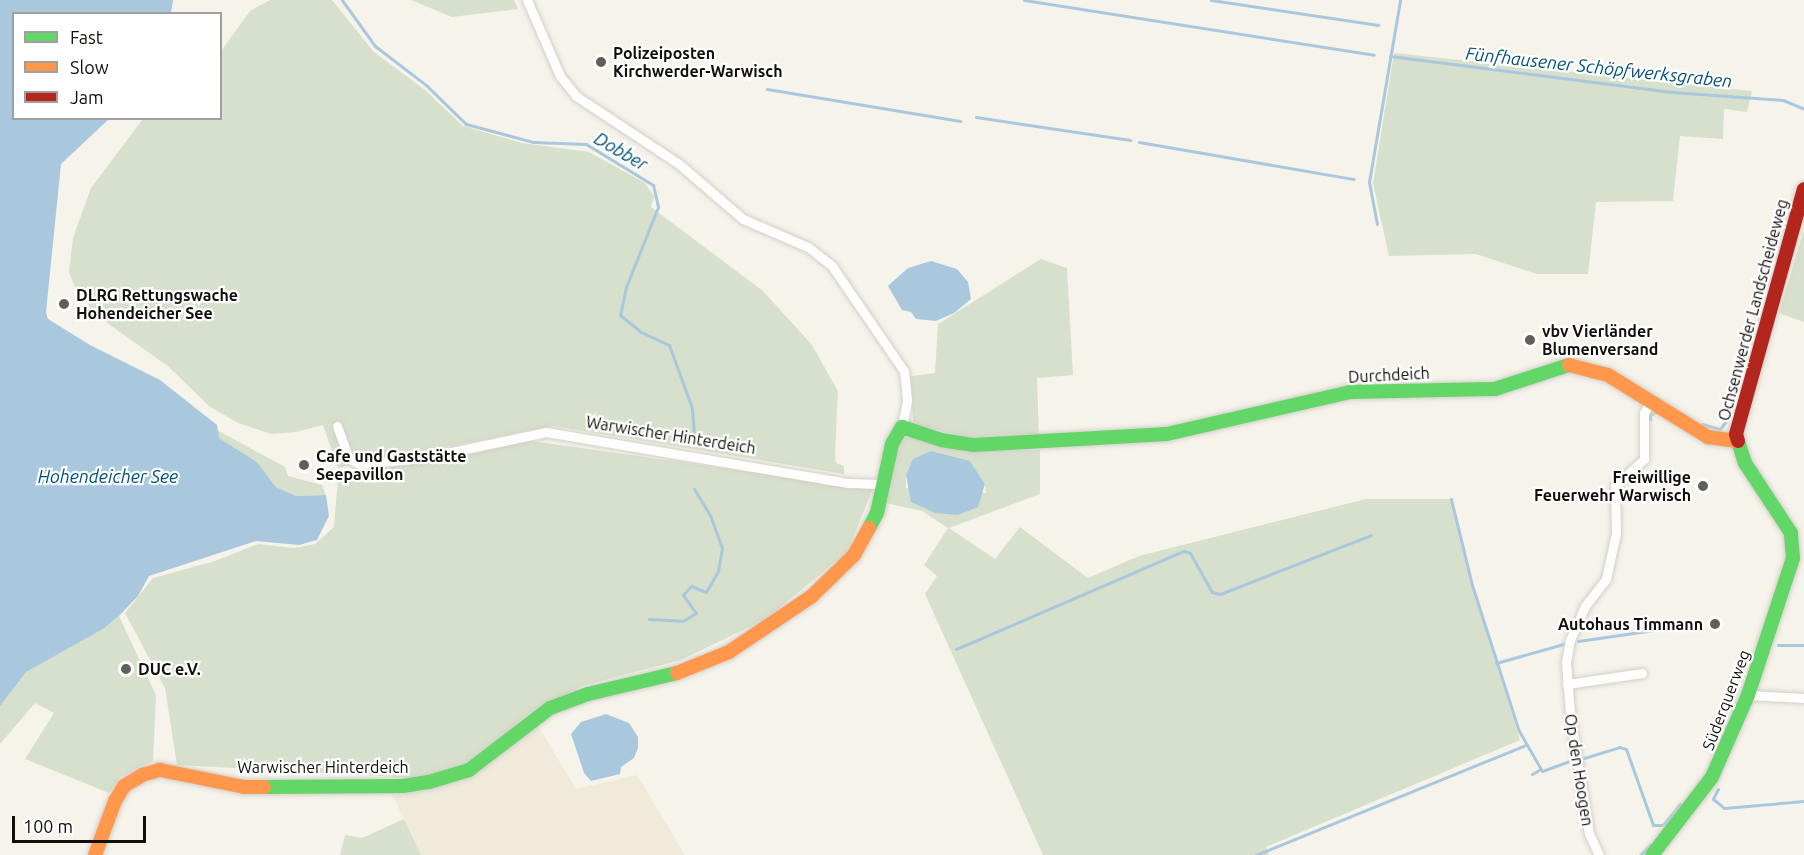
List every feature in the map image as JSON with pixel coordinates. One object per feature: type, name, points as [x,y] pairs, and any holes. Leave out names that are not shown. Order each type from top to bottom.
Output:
[{"type":"street","points":[[527,0],[560,76],[576,96],[679,164],[739,216],[762,230],[808,247],[832,266],[904,371],[907,401],[902,427]]},
{"type":"street","name":"Ochsenwerder Landscheideweg","points":[[1736,441],[1738,422],[1804,189]]},
{"type":"street","name":"Durchdeich","points":[[902,427],[940,440],[974,444],[1167,434],[1350,392],[1495,389],[1573,364],[1608,375],[1708,437],[1736,441]]},
{"type":"street","name":"Op den Hoogen","points":[[1599,855],[1588,834],[1567,684],[1570,640],[1585,606],[1606,579],[1616,533],[1615,486],[1644,459],[1644,413],[1651,400]]},
{"type":"street","name":"Warwischer Hinterdeich","points":[[337,426],[349,459],[360,464],[423,458],[546,432],[849,483],[881,484]]},
{"type":"street","name":"Warwischer Hinterdeich","points":[[95,855],[115,801],[124,786],[142,775],[160,770],[244,787],[403,786],[429,782],[469,770],[550,708],[588,694],[663,677],[707,662],[747,640],[832,581],[872,525],[892,444],[902,427]]},
{"type":"street","points":[[1736,441],[1750,472],[1799,538]]},
{"type":"street","name":"Süderquerweg","points":[[1652,855],[1712,777],[1748,695],[1799,538]]},
{"type":"street","points":[[1567,684],[1642,673]]},
{"type":"street","points":[[1748,695],[1804,698]]},
{"type":"shaded area","points":[[537,724],[576,789],[637,775],[685,855],[421,855],[389,788],[422,791],[464,776]]},
{"type":"green space","points":[[270,0],[332,0],[374,52],[425,90],[463,126],[522,143],[589,152],[645,183],[654,196],[651,207],[763,291],[812,345],[838,391],[835,457],[836,463],[844,466],[844,474],[553,426],[338,468],[323,425],[296,432],[271,434],[238,423],[209,406],[169,367],[96,315],[75,288],[69,272],[73,238],[91,188],[142,120],[222,120],[222,50],[250,11]]},
{"type":"green space","points":[[411,0],[514,0],[518,9],[452,17]]},
{"type":"green space","points":[[1394,53],[1752,91],[1747,112],[1724,109],[1723,139],[1680,136],[1673,201],[1596,202],[1588,274],[1537,274],[1476,254],[1389,256],[1373,183]]},
{"type":"green space","points":[[1804,230],[1804,322],[1779,313]]},
{"type":"green space","points":[[1041,259],[1067,268],[1073,375],[1037,378],[1039,438],[970,438],[916,425],[913,422],[911,376],[935,373],[938,324]]},
{"type":"green space","points":[[217,430],[285,467],[288,476],[322,485],[326,495],[296,496],[276,487],[257,462],[219,438]]},
{"type":"green space","points":[[909,436],[969,451],[1040,450],[1040,494],[949,528],[995,559],[1020,527],[1088,578],[1139,556],[1366,499],[1451,499],[1472,585],[1520,740],[1266,847],[1269,855],[1043,855],[925,594],[937,576],[924,565],[948,528],[922,511],[881,502],[896,444]],"holes":[[[913,459],[970,461],[985,484],[986,493],[906,488],[906,475]]]},
{"type":"green space","points":[[531,441],[873,489],[847,552],[766,619],[681,660],[582,686],[525,717],[486,751],[459,767],[417,778],[177,765],[165,688],[125,613],[153,578],[215,561],[258,544],[294,548],[315,544],[334,527],[338,477]]},
{"type":"green space","points":[[119,616],[156,695],[153,761],[121,777],[109,793],[25,759],[54,713],[35,703],[0,744],[0,706],[25,672],[103,629]]},
{"type":"green space","points":[[404,819],[421,855],[340,855],[345,835],[362,838]]},
{"type":"water","name":"Hohendeicher See","points":[[0,0],[173,0],[171,12],[12,12],[12,120],[108,120],[61,164],[46,312],[48,319],[90,345],[160,380],[217,425],[219,438],[257,462],[276,487],[296,496],[326,495],[329,516],[317,540],[299,545],[256,541],[149,576],[138,596],[119,616],[103,629],[26,672],[0,706]]},
{"type":"water","points":[[931,261],[957,269],[968,282],[971,299],[954,313],[936,321],[916,319],[911,312],[902,310],[888,286],[908,268]]},
{"type":"water","points":[[931,451],[970,461],[985,484],[978,507],[958,515],[935,513],[911,502],[906,475],[913,459]]},
{"type":"water","points":[[606,714],[629,723],[638,737],[638,748],[634,758],[621,767],[620,774],[591,781],[584,773],[571,734],[581,722]]},
{"type":"waterway","name":"Dobber","points":[[342,0],[375,46],[426,85],[466,124],[533,142],[586,144],[653,185],[658,207],[626,287],[620,315],[641,332],[669,345],[692,408],[694,434]]},
{"type":"waterway","points":[[1024,0],[1374,55]]},
{"type":"waterway","points":[[1211,0],[1378,25]]},
{"type":"waterway","points":[[1377,224],[1369,182],[1400,0]]},
{"type":"waterway","name":"Fünfhausener Schöpfwerksgraben","points":[[1390,56],[1672,92],[1783,100],[1804,109]]},
{"type":"waterway","points":[[767,89],[960,121]]},
{"type":"waterway","points":[[976,117],[1130,140]]},
{"type":"waterway","points":[[1139,142],[1354,179]]},
{"type":"waterway","points":[[1650,419],[1650,414],[1658,412]]},
{"type":"waterway","points":[[1702,424],[1720,429],[1729,417]]},
{"type":"waterway","name":"Dobber","points":[[649,619],[683,621],[696,613],[683,595],[691,586],[706,592],[718,571],[722,548],[711,517],[694,489]]},
{"type":"waterway","points":[[1451,499],[1472,585],[1519,731],[1542,771],[1572,760]]},
{"type":"waterway","points":[[956,649],[1184,551],[1190,553],[1212,592],[1220,594],[1371,535]]},
{"type":"waterway","points":[[1578,641],[1668,628]]},
{"type":"waterway","points":[[1496,663],[1563,644]]},
{"type":"waterway","points":[[1778,645],[1804,645]]},
{"type":"waterway","points":[[1256,855],[1526,745]]},
{"type":"waterway","points":[[1584,758],[1619,747],[1626,749],[1653,825],[1663,825],[1680,804]]},
{"type":"waterway","points":[[1532,774],[1539,770]]},
{"type":"waterway","points":[[1718,789],[1713,799],[1724,808],[1804,801]]},
{"type":"waterway","points":[[1640,855],[1650,845]]},
{"type":"traffic: fast","points":[[869,528],[877,513],[892,444],[902,427],[941,440],[974,445],[1167,434],[1350,392],[1495,389],[1569,365]]},
{"type":"traffic: fast","points":[[1652,855],[1712,777],[1748,695],[1793,558],[1791,533],[1745,463],[1738,441]]},
{"type":"traffic: fast","points":[[264,787],[403,786],[429,782],[469,770],[550,708],[588,694],[677,673]]},
{"type":"traffic: slow","points":[[1569,365],[1608,375],[1708,437],[1736,441]]},
{"type":"traffic: slow","points":[[677,673],[729,652],[812,596],[854,555],[869,528]]},
{"type":"traffic: slow","points":[[95,855],[115,801],[124,786],[142,775],[160,770],[244,787],[264,787]]},
{"type":"traffic: jam","points":[[1738,441],[1736,434],[1804,189]]},
{"type":"place","name":"Polizeiposten Kirchwerder-Warwisch","points":[[601,62]]},
{"type":"place","name":"DLRG Rettungswache Hohendeicher See","points":[[64,304]]},
{"type":"place","name":"vbv Vierländer Blumenversand","points":[[1530,340]]},
{"type":"place","name":"Cafe und Gaststätte Seepavillon","points":[[304,465]]},
{"type":"place","name":"Freiwillige Feuerwehr Warwisch","points":[[1703,486]]},
{"type":"place","name":"Autohaus Timmann","points":[[1715,624]]},
{"type":"place","name":"DUC e.V.","points":[[126,669]]}]
